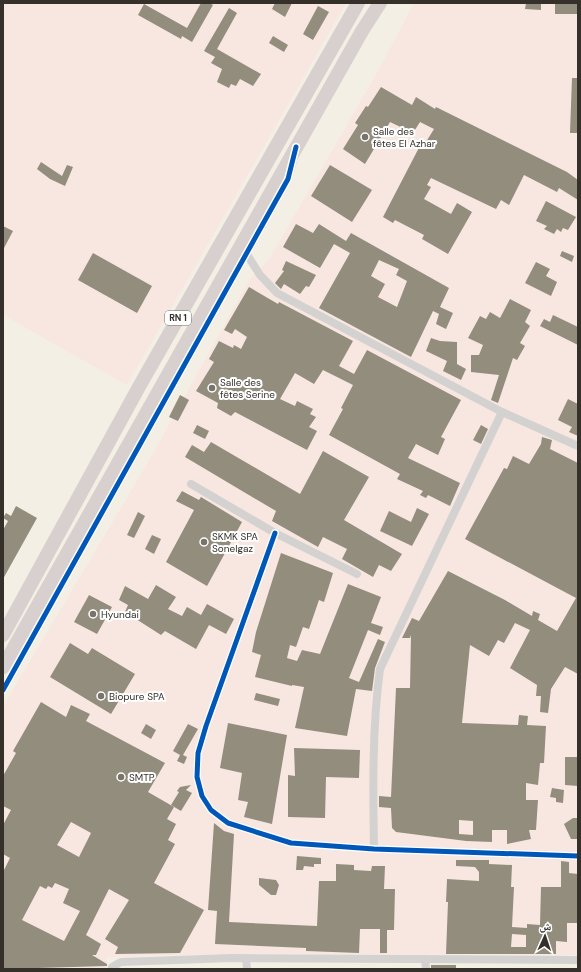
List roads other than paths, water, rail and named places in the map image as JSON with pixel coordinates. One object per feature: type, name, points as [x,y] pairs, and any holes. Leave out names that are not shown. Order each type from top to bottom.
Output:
[{"type":"highway","name":"RN 1","points":[[3,635],[140,385],[358,3]]},
{"type":"highway","name":"RN 1","points":[[3,667],[296,147],[362,31],[380,3]]},
{"type":"street","points":[[3,690],[288,179],[296,147]]},
{"type":"street","points":[[246,253],[260,275],[277,293],[502,412],[578,446]]},
{"type":"street","points":[[374,849],[373,757],[376,698],[380,669],[502,412]]},
{"type":"street","points":[[191,484],[275,533],[357,574]]},
{"type":"street","points":[[275,533],[206,726],[198,753],[197,776],[202,796],[211,810],[228,823],[291,842],[374,849],[578,856]]},
{"type":"street","points":[[246,958],[247,969]]},
{"type":"street","points":[[112,969],[112,967],[121,962],[246,958],[425,959],[480,961],[578,960]]},
{"type":"street","points":[[425,959],[426,969]]},
{"type":"place","name":"Salle des fêtes El Azhar","points":[[365,137]]},
{"type":"place","name":"Salle des fêtes Serine","points":[[212,388]]},
{"type":"place","name":"SKMK SPA Sonelgaz","points":[[204,542]]},
{"type":"place","name":"Hyundai","points":[[93,614]]},
{"type":"place","name":"Biopure SPA","points":[[101,696]]},
{"type":"place","name":"SMTP","points":[[121,777]]}]
